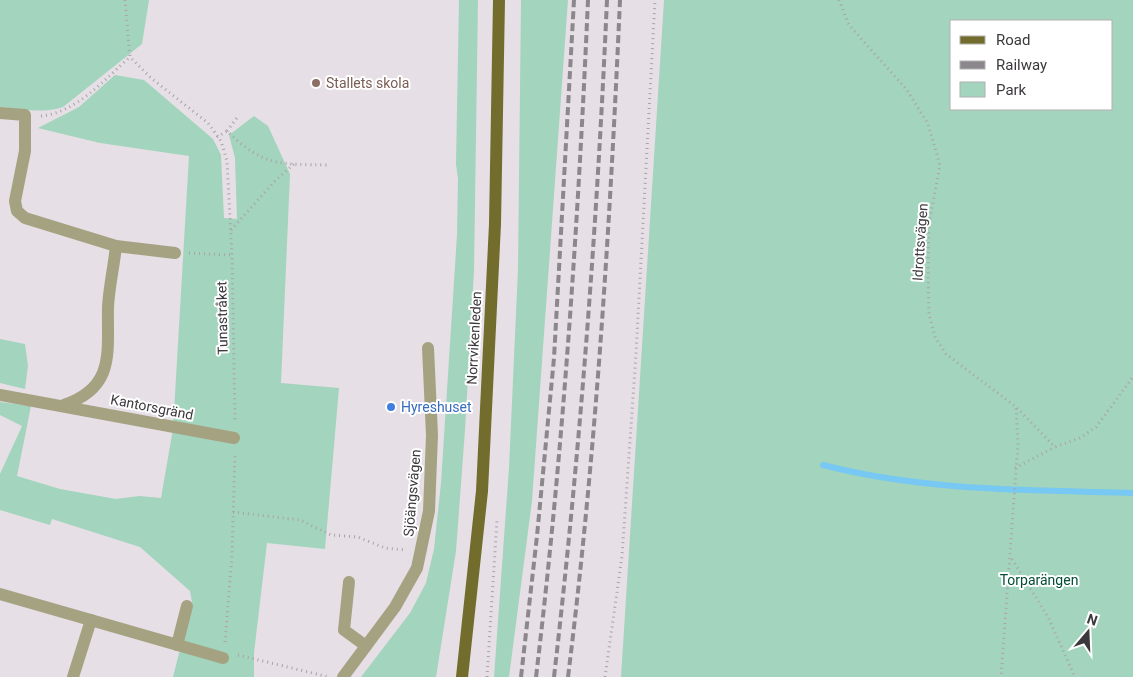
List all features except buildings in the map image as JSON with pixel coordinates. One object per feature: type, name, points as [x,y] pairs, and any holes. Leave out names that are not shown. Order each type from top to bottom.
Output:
[{"type":"main road","name":"Norrvikenleden","points":[[462,677],[482,491],[495,224],[499,0]]},
{"type":"street","points":[[0,113],[25,115],[25,151],[15,201],[16,211],[25,218],[116,246],[176,253]]},
{"type":"street","name":"Kantorsgränd","points":[[64,405],[80,400],[99,383],[108,357],[108,305],[116,246]]},
{"type":"street","name":"Sjöängsvägen","points":[[343,677],[395,607],[417,568],[428,511],[432,435],[428,348]]},
{"type":"street","name":"Kantorsgränd","points":[[0,395],[64,405],[234,438]]},
{"type":"street","points":[[349,582],[344,630],[366,646]]},
{"type":"street","points":[[0,594],[223,658]]},
{"type":"street","points":[[177,645],[187,606]]},
{"type":"street","points":[[73,677],[91,620]]},
{"type":"path","points":[[25,115],[52,115],[68,109],[130,57],[125,0]]},
{"type":"path","points":[[605,677],[623,546],[655,0]]},
{"type":"path","name":"Idrottsvägen","points":[[839,0],[849,25],[908,90],[928,124],[940,165],[929,224],[929,314],[935,337],[946,354],[1016,407],[1055,447]]},
{"type":"path","name":"Tunastråket","points":[[130,57],[151,78],[208,123],[218,136],[227,161],[232,255],[234,438],[232,555],[223,658]]},
{"type":"path","points":[[218,136],[227,131],[239,115]]},
{"type":"path","points":[[227,131],[259,158],[276,164],[328,165]]},
{"type":"path","points":[[231,230],[274,181],[294,164]]},
{"type":"path","points":[[176,253],[232,255]]},
{"type":"path","points":[[1015,468],[1055,447],[1080,438],[1096,427],[1133,377]]},
{"type":"path","points":[[1002,677],[1018,443],[1016,407]]},
{"type":"path","points":[[233,512],[300,520],[331,535],[358,537],[384,548],[421,549]]},
{"type":"path","points":[[1011,557],[1048,617],[1076,677]]},
{"type":"path","points":[[223,658],[237,655],[330,677]]},
{"type":"green space","points":[[0,0],[149,0],[142,44],[63,107],[40,111],[0,107]]},
{"type":"green space","points":[[459,0],[478,0],[474,271],[456,551],[436,677],[361,677],[410,613],[426,583],[434,549],[441,483],[457,235],[458,179],[456,164]]},
{"type":"green space","points":[[521,0],[568,0],[532,501],[509,677],[494,677],[509,468],[518,269]]},
{"type":"green space","name":"Torparängen","points":[[664,0],[1133,0],[1133,677],[621,677]]},
{"type":"green space","points":[[115,75],[144,80],[213,139],[221,155],[224,218],[237,219],[235,158],[229,135],[254,116],[268,126],[290,174],[281,383],[339,388],[325,549],[267,543],[254,653],[254,677],[173,677],[192,602],[190,591],[140,547],[52,519],[50,525],[0,510],[0,474],[22,426],[0,415],[0,402],[31,406],[17,476],[60,489],[116,499],[139,496],[161,498],[173,429],[189,156],[100,143],[38,128],[79,107]]},
{"type":"green space","points":[[0,339],[25,344],[28,366],[25,389],[0,383]]},
{"type":"waterway","points":[[823,465],[899,480],[977,488],[1133,493]]},
{"type":"railway","points":[[521,677],[554,358],[574,0]]},
{"type":"railway","points":[[536,677],[562,424],[588,0]]},
{"type":"railway","points":[[554,677],[580,424],[598,169],[607,0]]},
{"type":"railway","points":[[568,677],[587,508],[601,339],[620,0]]},
{"type":"place","name":"Stallets skola","points":[[316,83]]},
{"type":"place","name":"Hyreshuset","points":[[391,407]]}]
